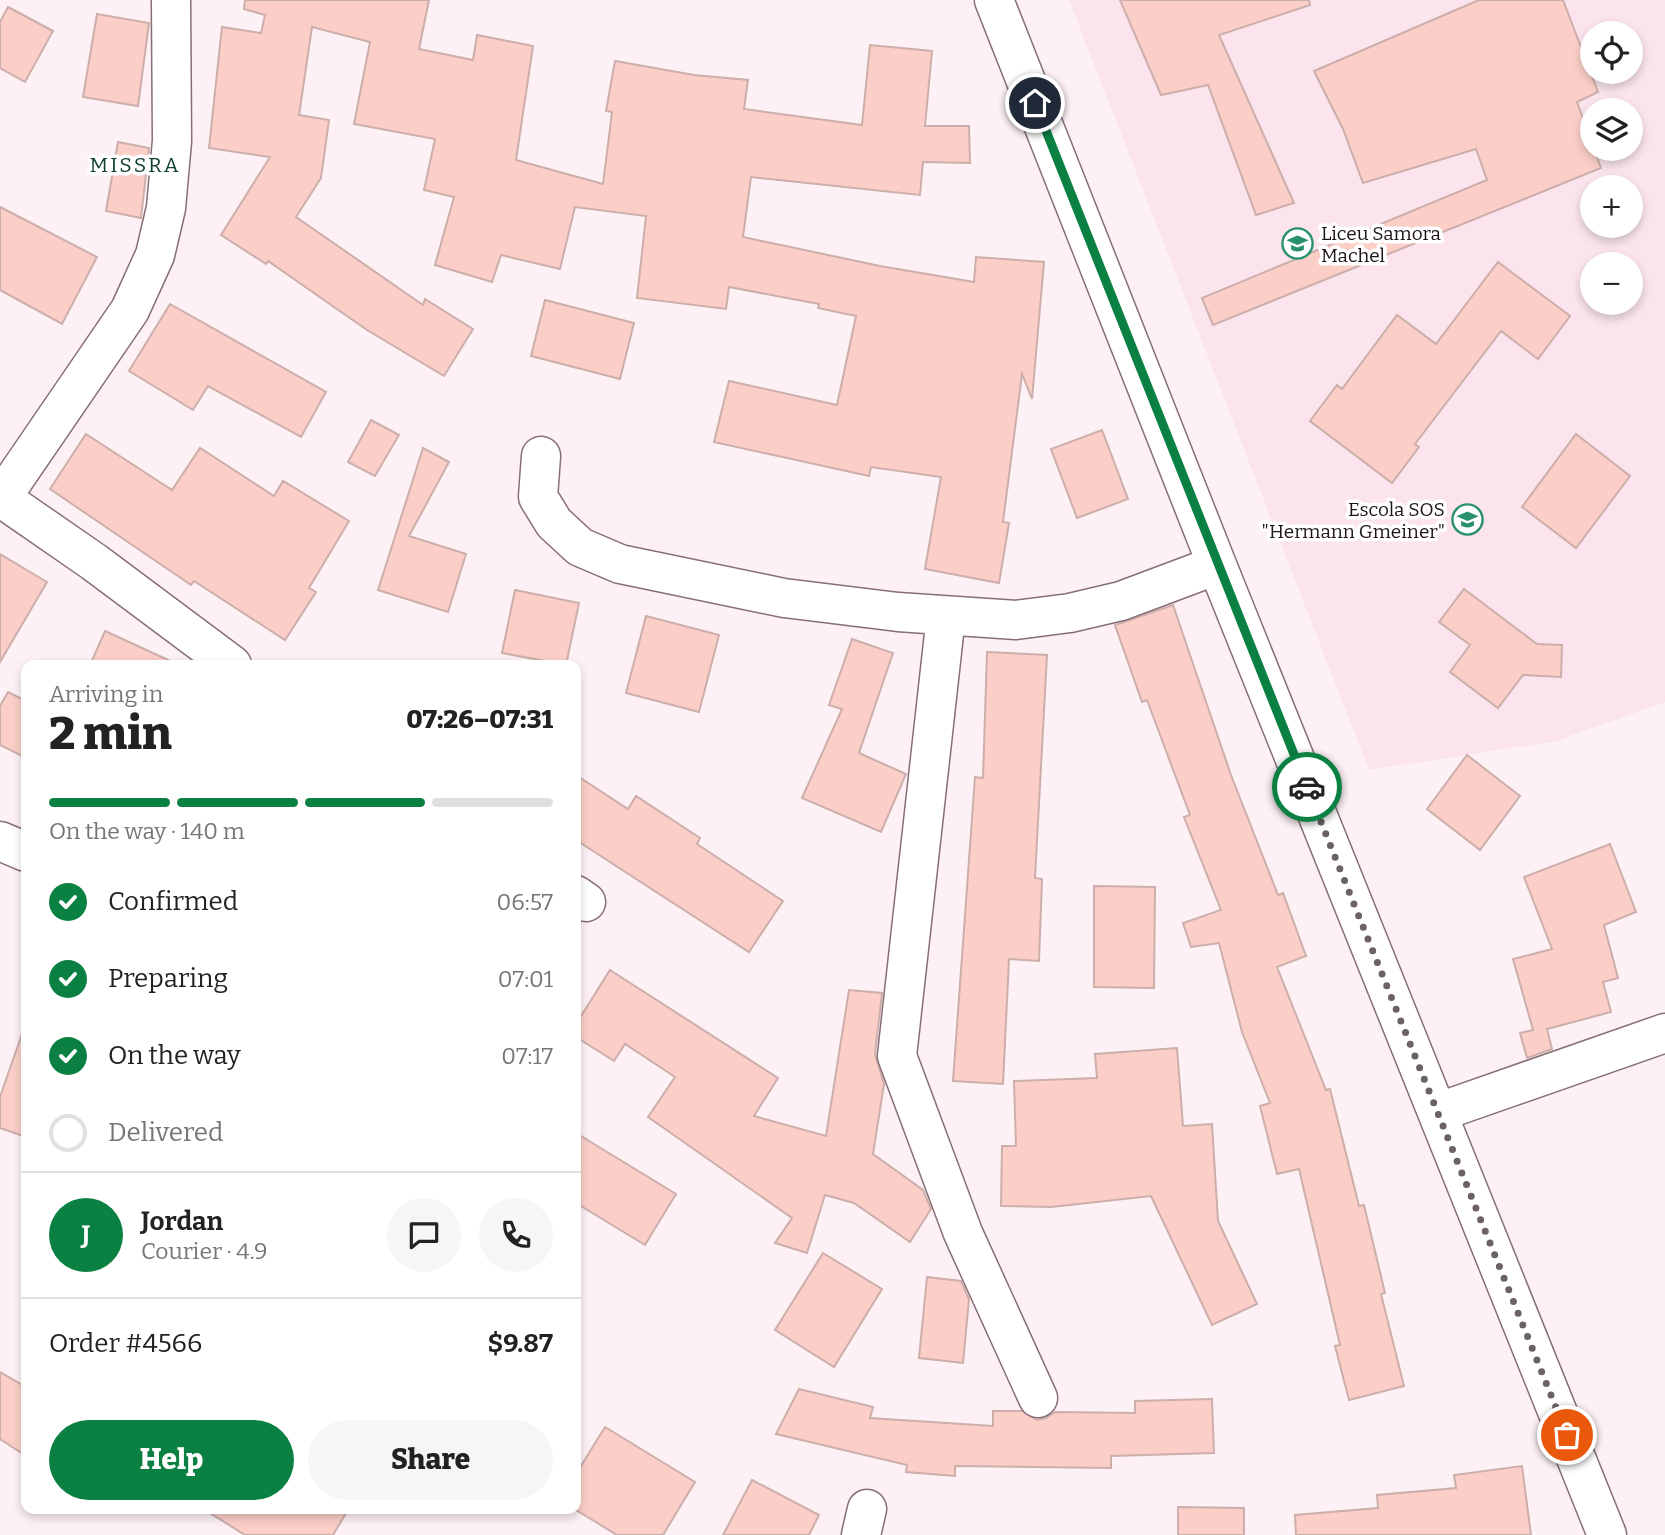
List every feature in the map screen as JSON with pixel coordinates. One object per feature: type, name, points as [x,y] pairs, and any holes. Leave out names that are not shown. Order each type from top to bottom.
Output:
[{"type":"street","points":[[171,0],[172,141],[166,208],[155,255],[130,310],[0,498],[94,562],[225,660]]},
{"type":"street","points":[[994,0],[1217,565],[1439,1112],[1606,1535]]},
{"type":"street","points":[[541,456],[538,497],[554,523],[580,547],[620,564],[784,598],[946,616],[1016,620],[1070,613],[1121,601],[1217,565]]},
{"type":"street","points":[[946,616],[897,1056],[962,1233],[1038,1398]]},
{"type":"street","points":[[0,841],[21,850]]},
{"type":"street","points":[[1439,1112],[1665,1033]]},
{"type":"shaded area","name":"Escola SOS \"Hermann Gmeiner\"","points":[[1069,0],[1665,0],[1665,702],[1556,741],[1369,770]]},
{"type":"building","points":[[245,0],[429,0],[419,49],[473,60],[477,35],[533,46],[516,160],[603,184],[612,112],[606,111],[615,61],[694,75],[748,80],[744,109],[862,125],[870,45],[932,51],[925,126],[969,126],[970,163],[923,162],[920,195],[751,177],[743,237],[880,266],[974,282],[976,257],[1044,262],[1032,399],[1022,374],[1003,522],[1009,523],[999,583],[925,569],[941,477],[871,467],[869,476],[714,442],[729,381],[837,405],[856,316],[818,308],[819,304],[729,287],[726,309],[637,298],[646,216],[575,207],[560,269],[501,255],[492,282],[435,265],[454,197],[424,190],[435,139],[354,124],[370,42],[312,27],[299,115],[329,120],[321,178],[296,217],[423,305],[425,299],[473,329],[444,376],[367,330],[268,261],[266,264],[221,235],[270,157],[209,148],[222,27],[261,33],[265,15],[244,9]]},
{"type":"building","points":[[1120,0],[1309,0],[1310,5],[1219,35],[1294,203],[1256,215],[1208,85],[1161,95]]},
{"type":"building","points":[[1479,0],[1563,0],[1580,45],[1580,84],[1595,84],[1598,92],[1580,98],[1577,102],[1580,110],[1580,161],[1598,161],[1601,168],[1213,325],[1202,298],[1487,180],[1476,149],[1363,183],[1343,129],[1314,71]]},
{"type":"building","points":[[8,7],[53,31],[25,82],[0,68],[0,22]]},
{"type":"building","points":[[97,14],[149,23],[138,106],[83,97]]},
{"type":"building","points":[[118,142],[149,148],[141,218],[106,211]]},
{"type":"building","points":[[0,207],[97,257],[62,324],[0,290]]},
{"type":"building","points":[[1498,262],[1570,316],[1538,359],[1501,331],[1415,444],[1419,447],[1392,483],[1310,421],[1337,385],[1342,389],[1397,315],[1436,344]]},
{"type":"building","points":[[545,300],[634,323],[620,379],[531,356]]},
{"type":"building","points":[[170,304],[326,392],[301,437],[208,386],[193,410],[129,371]]},
{"type":"building","points":[[371,420],[399,435],[375,476],[348,462]]},
{"type":"building","points":[[1102,430],[1128,499],[1077,518],[1051,449]]},
{"type":"building","points":[[86,434],[172,490],[200,448],[274,496],[283,481],[349,521],[309,588],[316,592],[285,640],[194,581],[191,585],[50,489]]},
{"type":"building","points":[[1576,434],[1630,476],[1576,548],[1522,507]]},
{"type":"building","points":[[423,448],[449,462],[409,536],[466,554],[448,612],[378,590]]},
{"type":"building","points":[[0,554],[47,582],[0,662]]},
{"type":"building","points":[[1464,589],[1537,644],[1562,645],[1561,677],[1523,675],[1498,708],[1450,672],[1470,645],[1439,622]]},
{"type":"building","points":[[515,590],[579,603],[567,660],[539,660],[502,653]]},
{"type":"building","points":[[1173,605],[1231,775],[1278,895],[1283,893],[1306,956],[1277,967],[1326,1090],[1330,1089],[1359,1206],[1364,1205],[1385,1293],[1381,1294],[1404,1386],[1349,1400],[1335,1346],[1340,1345],[1299,1169],[1277,1174],[1260,1106],[1270,1103],[1242,1032],[1219,943],[1191,947],[1183,923],[1221,910],[1184,817],[1190,815],[1147,700],[1142,702],[1115,625]]},
{"type":"building","points":[[646,616],[719,635],[699,712],[626,693]]},
{"type":"building","points":[[105,631],[168,660],[92,660]]},
{"type":"building","points":[[852,639],[893,653],[859,753],[906,774],[881,832],[802,798],[842,709],[829,705]]},
{"type":"building","points":[[987,652],[1047,655],[1035,878],[1042,879],[1039,961],[1009,959],[1003,1084],[953,1081],[975,777],[983,778]]},
{"type":"building","points":[[8,692],[21,698],[21,756],[0,745],[0,706]]},
{"type":"building","points":[[1467,755],[1520,796],[1480,850],[1427,809]]},
{"type":"building","points":[[581,778],[628,809],[636,796],[700,838],[697,844],[783,901],[749,952],[581,843]]},
{"type":"building","points":[[1610,844],[1636,912],[1604,925],[1618,978],[1603,982],[1611,1012],[1547,1029],[1552,1049],[1527,1058],[1520,1033],[1533,1030],[1513,959],[1552,949],[1524,877]]},
{"type":"building","points":[[1094,886],[1155,887],[1154,988],[1094,987]]},
{"type":"building","points":[[610,970],[778,1078],[754,1116],[826,1136],[849,990],[882,993],[875,1054],[884,1084],[873,1154],[923,1190],[931,1209],[910,1242],[854,1203],[825,1195],[807,1253],[775,1243],[792,1218],[648,1117],[675,1077],[625,1044],[614,1061],[581,1040],[581,1016]]},
{"type":"building","points":[[21,1037],[21,1135],[0,1128],[0,1097]]},
{"type":"building","points":[[1177,1048],[1183,1126],[1212,1124],[1218,1221],[1257,1304],[1212,1325],[1151,1196],[1051,1207],[1001,1206],[1002,1146],[1016,1146],[1014,1081],[1097,1078],[1095,1054]]},
{"type":"building","points":[[581,1136],[676,1194],[645,1245],[581,1206]]},
{"type":"building","points":[[823,1253],[882,1289],[834,1367],[775,1330]]},
{"type":"building","points":[[927,1277],[961,1281],[969,1299],[963,1363],[919,1358]]},
{"type":"building","points":[[0,1372],[21,1384],[21,1453],[0,1439]]},
{"type":"building","points":[[799,1389],[873,1407],[870,1418],[993,1426],[993,1411],[1022,1411],[1037,1420],[1055,1412],[1135,1413],[1135,1401],[1212,1399],[1214,1453],[1111,1456],[1111,1468],[955,1466],[955,1476],[906,1472],[907,1465],[776,1434]]},
{"type":"building","points":[[605,1427],[695,1482],[663,1535],[617,1535],[581,1513],[581,1466]]},
{"type":"building","points":[[1522,1466],[1531,1535],[1296,1535],[1295,1515],[1378,1508],[1377,1495],[1456,1488],[1454,1475]]},
{"type":"building","points":[[752,1480],[819,1515],[809,1535],[723,1535]]},
{"type":"building","points":[[1178,1507],[1244,1508],[1244,1535],[1178,1535]]},
{"type":"building","points":[[212,1514],[345,1514],[333,1535],[245,1535]]},
{"type":"way so far","points":[[1307,787],[1567,1435]]},
{"type":"place","name":"Liceu Samora Machel","points":[[1298,244]]},
{"type":"place","name":"Escola SOS \"Hermann Gmeiner\"","points":[[1468,520]]},
{"type":"district","name":"MISSRA","points":[[135,165]]},
{"type":"route","points":[[1035,103],[1307,787]]}]
